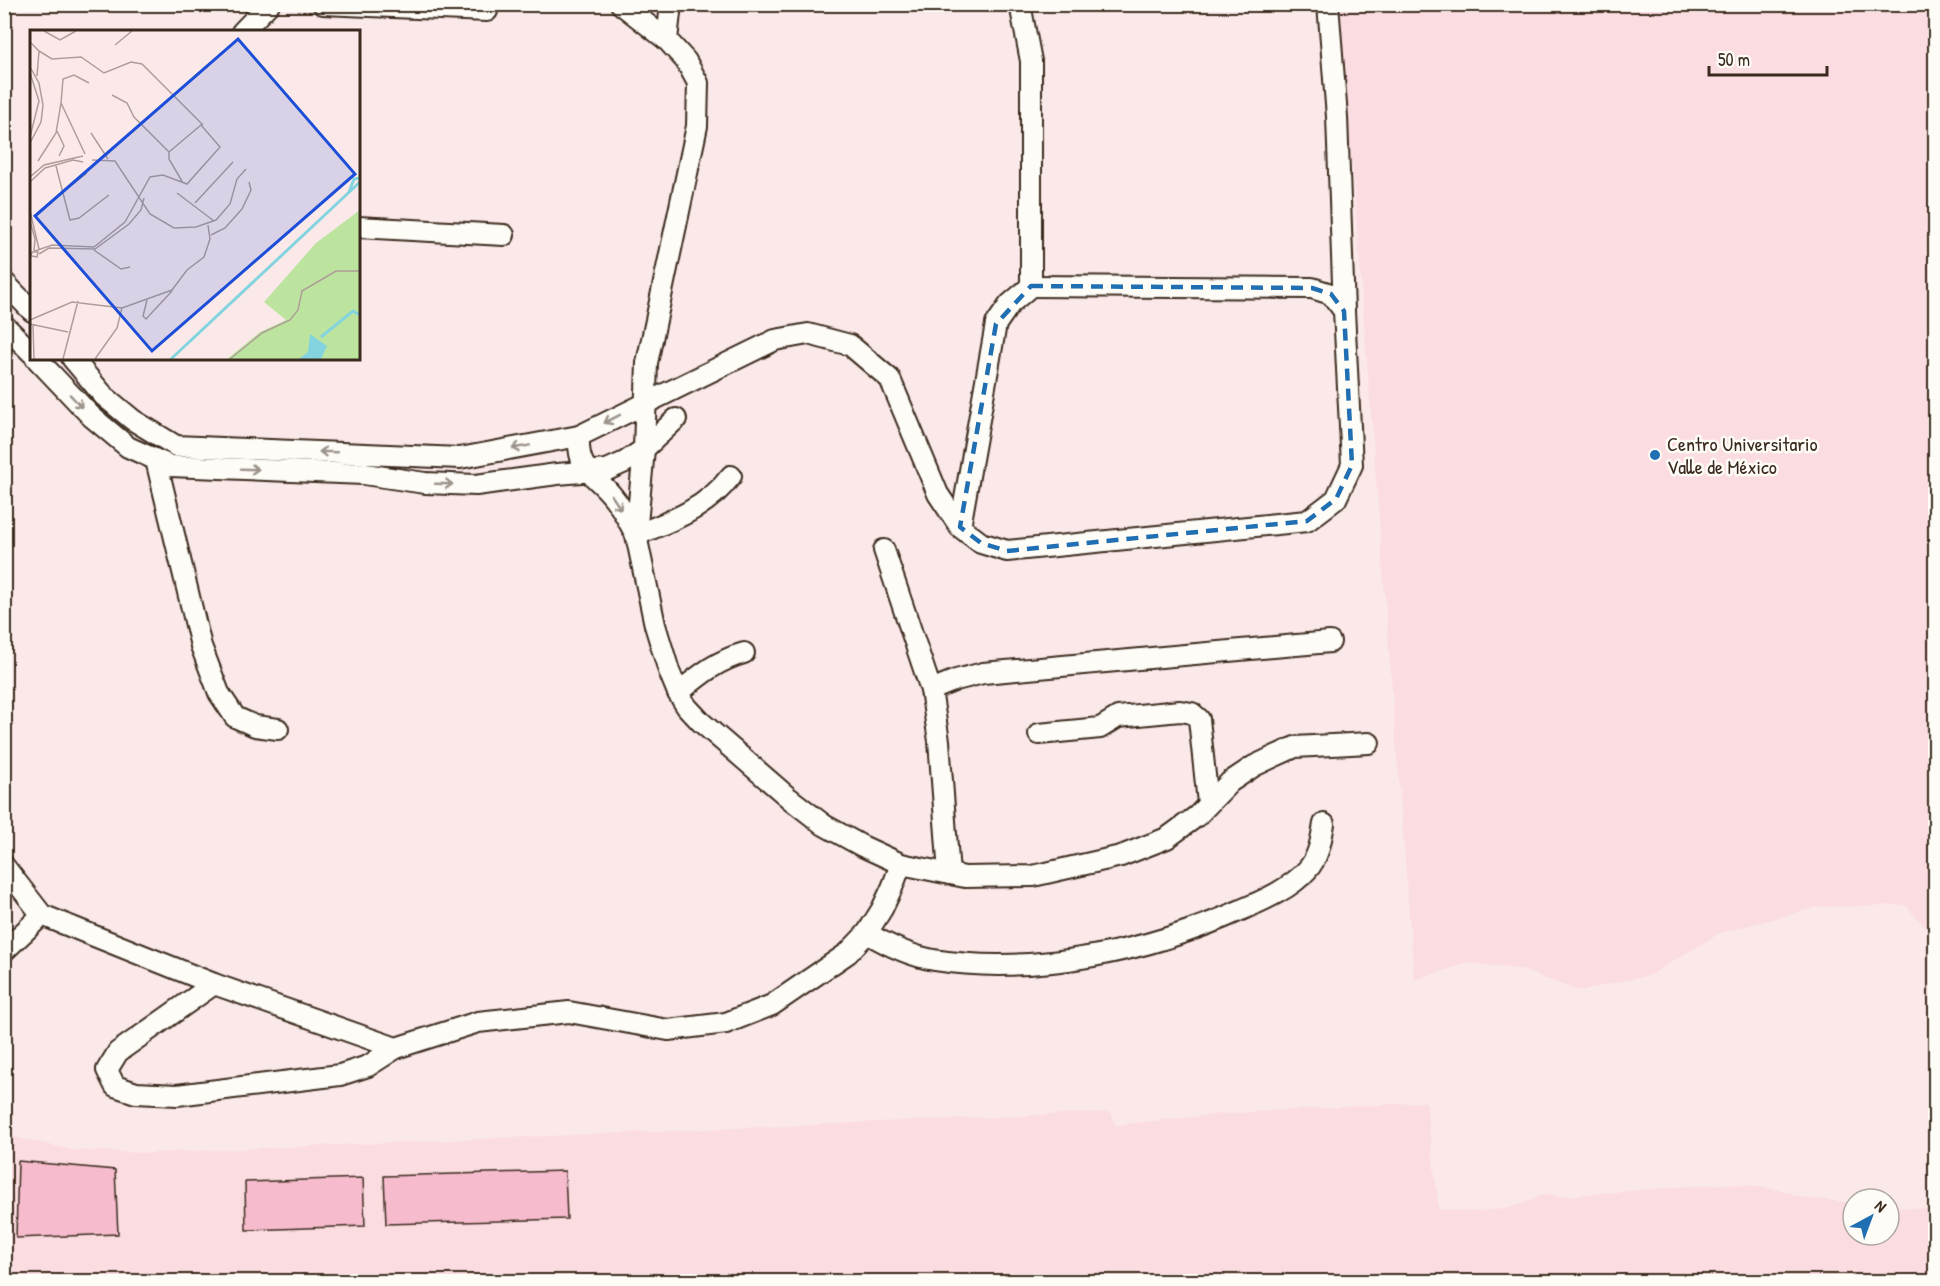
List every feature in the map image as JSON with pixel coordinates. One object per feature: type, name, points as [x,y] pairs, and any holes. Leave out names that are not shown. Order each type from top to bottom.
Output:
[{"type":"street","points":[[244,30],[269,4]]},
{"type":"street","points":[[323,4],[487,11]]},
{"type":"street","points":[[621,4],[667,40],[686,61],[698,83],[697,126],[647,363],[644,449],[636,535],[655,626],[669,671],[678,693],[701,722],[824,825],[901,864],[965,877],[1033,876],[1121,856],[1167,838],[1197,816],[1230,782],[1254,766],[1295,747],[1369,743]]},
{"type":"street","points":[[667,40],[671,4]]},
{"type":"street","points":[[1020,4],[1031,61],[1031,286]]},
{"type":"street","points":[[74,360],[104,396],[133,420],[176,446],[460,458],[579,436],[644,402],[775,340],[808,334],[849,345],[890,379],[938,494],[960,527],[981,543],[1007,551],[1307,521],[1336,499],[1352,465],[1337,117],[1328,4]]},
{"type":"street","points":[[360,227],[504,235]]},
{"type":"street","points":[[4,282],[30,309]]},
{"type":"street","points":[[960,527],[996,324],[1010,304],[1031,286],[1312,288],[1331,294],[1344,311]]},
{"type":"street","points":[[4,325],[30,351]]},
{"type":"street","points":[[38,360],[92,417],[128,447],[170,466],[364,474],[425,483],[476,485],[607,470],[625,462],[644,449],[676,419]]},
{"type":"street","points":[[579,436],[578,453],[587,471],[616,500],[636,535]]},
{"type":"street","points":[[156,460],[201,646],[219,693],[235,717],[255,726],[278,729]]},
{"type":"street","points":[[636,535],[678,519],[707,501],[731,476]]},
{"type":"street","points":[[884,550],[931,690],[943,782],[948,874]]},
{"type":"street","points":[[931,690],[983,673],[1330,642]]},
{"type":"street","points":[[678,693],[717,663],[744,653]]},
{"type":"street","points":[[1039,734],[1100,728],[1118,717],[1180,711],[1192,713],[1198,719],[1209,803]]},
{"type":"street","points":[[867,933],[894,949],[933,960],[981,964],[1036,963],[1092,956],[1159,940],[1216,921],[1267,898],[1307,870],[1317,855],[1324,824]]},
{"type":"street","points":[[214,984],[118,1052],[107,1070],[116,1086],[136,1094],[177,1095],[340,1075],[368,1066],[396,1048],[478,1022],[569,1012],[668,1030],[726,1023],[772,1005],[848,953],[867,933],[892,888],[901,864]]},
{"type":"street","points":[[4,866],[42,915],[214,984],[396,1048]]},
{"type":"street","points":[[4,951],[42,915]]},
{"type":"highlighted area","points":[[1031,286],[1312,288],[1331,294],[1344,311],[1352,465],[1336,499],[1307,521],[1007,551],[981,543],[960,527],[996,324]]},
{"type":"shaded area","name":"Centro Universitario Valle de México","points":[[1340,5],[1935,5],[1935,938],[1905,905],[1818,907],[1720,933],[1650,975],[1579,991],[1519,969],[1468,963],[1414,980]]},
{"type":"shaded area","points":[[1426,1102],[1439,1209],[1477,1212],[1519,1205],[1543,1194],[1564,1196],[1734,1184],[1781,1190],[1804,1198],[1841,1202],[1841,1247],[1901,1247],[1901,1207],[1936,1210],[1935,1282],[5,1282],[5,1135],[73,1150],[148,1153],[1111,1112],[1115,1125],[1220,1114]]},
{"type":"building","points":[[18,1161],[115,1170],[118,1234],[16,1238]]},
{"type":"building","points":[[565,1171],[567,1219],[386,1224],[384,1176]]},
{"type":"building","points":[[363,1178],[365,1226],[246,1230],[245,1182]]},
{"type":"place","name":"Centro Universitario Valle de México","points":[[1655,455]]}]
